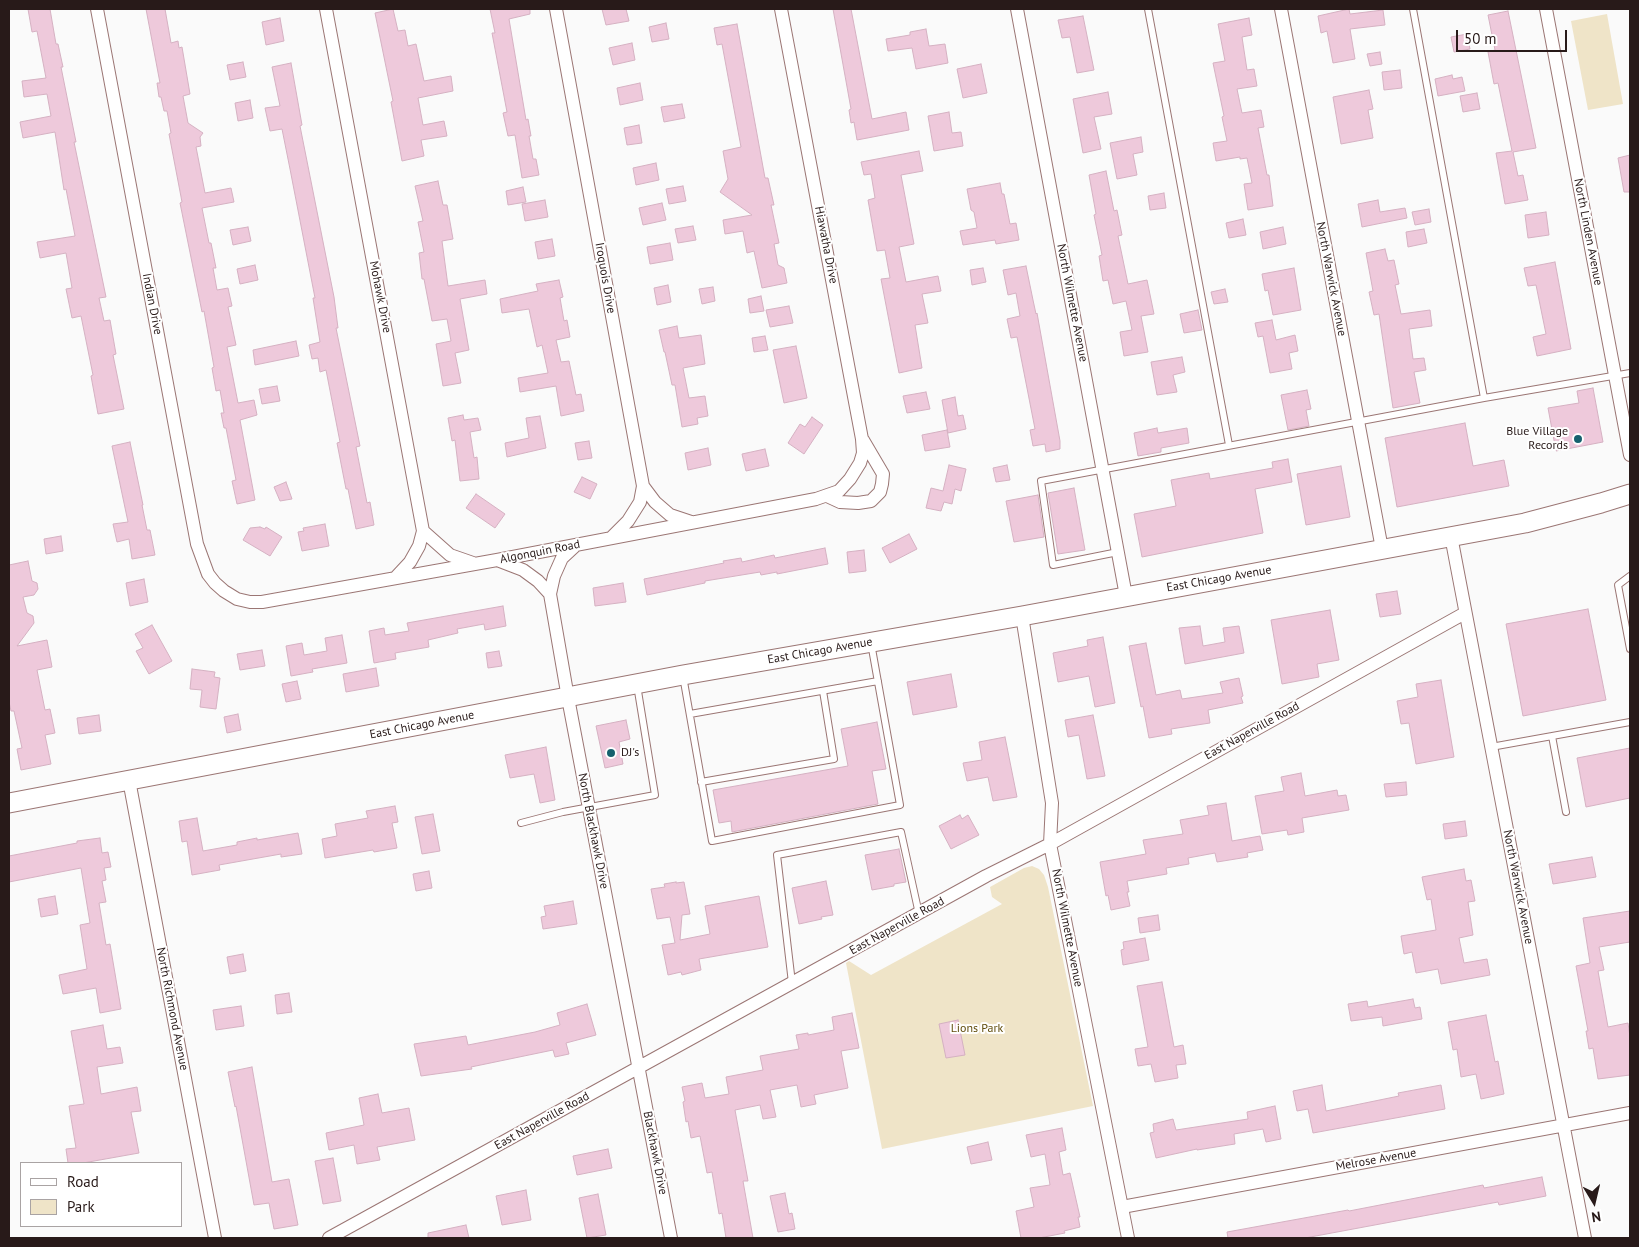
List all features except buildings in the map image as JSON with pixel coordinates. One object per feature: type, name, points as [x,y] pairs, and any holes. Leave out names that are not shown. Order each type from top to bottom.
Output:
[{"type":"main road","name":"East Chicago Avenue","points":[[9,803],[568,698],[636,683],[1022,616],[1525,523],[1601,504],[1630,494]]},
{"type":"street","name":"Indian Drive","points":[[97,9],[197,544],[208,574],[224,592]]},
{"type":"street","name":"Mohawk Drive","points":[[326,9],[423,531]]},
{"type":"street","name":"Iroquois Drive","points":[[556,9],[643,486],[640,502],[628,521],[610,538]]},
{"type":"street","name":"Hiawatha Drive","points":[[781,9],[862,439],[863,453],[860,464],[850,479]]},
{"type":"street","name":"North Wilmette Avenue","points":[[1017,9],[1126,596]]},
{"type":"street","name":"North Warwick Avenue","points":[[1281,9],[1382,549]]},
{"type":"street","name":"North Linden Avenue","points":[[1546,9],[1630,455]]},
{"type":"street","points":[[827,496],[840,502],[858,503],[871,501],[880,492],[882,474],[862,439]]},
{"type":"street","name":"Algonquin Road","points":[[224,592],[237,599],[262,602],[475,564],[816,499],[839,491],[850,479]]},
{"type":"street","points":[[643,486],[655,502],[670,515],[691,522]]},
{"type":"street","points":[[396,577],[410,562],[419,546],[423,531],[450,555],[475,564]]},
{"type":"street","name":"North Warwick Avenue","points":[[1451,536],[1585,1238]]},
{"type":"street","name":"North Blackhawk Drive","points":[[576,544],[562,558],[554,576],[550,594],[568,698],[639,1068]]},
{"type":"street","points":[[497,560],[523,570],[538,581],[550,594]]},
{"type":"street","name":"East Naperville Road","points":[[329,1238],[1050,844],[1465,612]]},
{"type":"street","name":"North Wilmette Avenue","points":[[1022,616],[1052,803],[1050,844],[1128,1238]]},
{"type":"street","name":"North Richmond Avenue","points":[[129,780],[215,1238]]},
{"type":"street","name":"Blackhawk Drive","points":[[639,1068],[671,1238]]},
{"type":"street","name":"Melrose Avenue","points":[[1122,1207],[1630,1113]]},
{"type":"lane","points":[[1148,9],[1229,445]]},
{"type":"lane","points":[[1413,9],[1484,398]]},
{"type":"lane","points":[[1118,552],[1053,565],[1041,482],[1358,421],[1630,373]]},
{"type":"lane","points":[[1630,576],[1618,585],[1630,649]]},
{"type":"lane","points":[[683,675],[712,841],[900,806],[871,642]]},
{"type":"lane","points":[[690,714],[878,681]]},
{"type":"lane","points":[[520,823],[589,807],[655,795],[636,683]]},
{"type":"lane","points":[[702,782],[834,759],[823,691]]},
{"type":"lane","points":[[1491,747],[1630,722]]},
{"type":"lane","points":[[1552,736],[1566,812]]},
{"type":"lane","points":[[792,984],[776,856],[901,832],[919,914]]},
{"type":"green space","points":[[1607,14],[1623,104],[1588,110],[1571,21]]},
{"type":"green space","name":"Lions Park","points":[[1032,866],[1039,869],[1044,875],[1048,887],[1093,1106],[882,1149],[846,963],[849,961],[871,975],[1002,904],[992,897],[990,887],[1024,868]]},
{"type":"place","name":"Blue Village Records","points":[[1578,439]]},
{"type":"place","name":"DJ's","points":[[611,753]]}]
